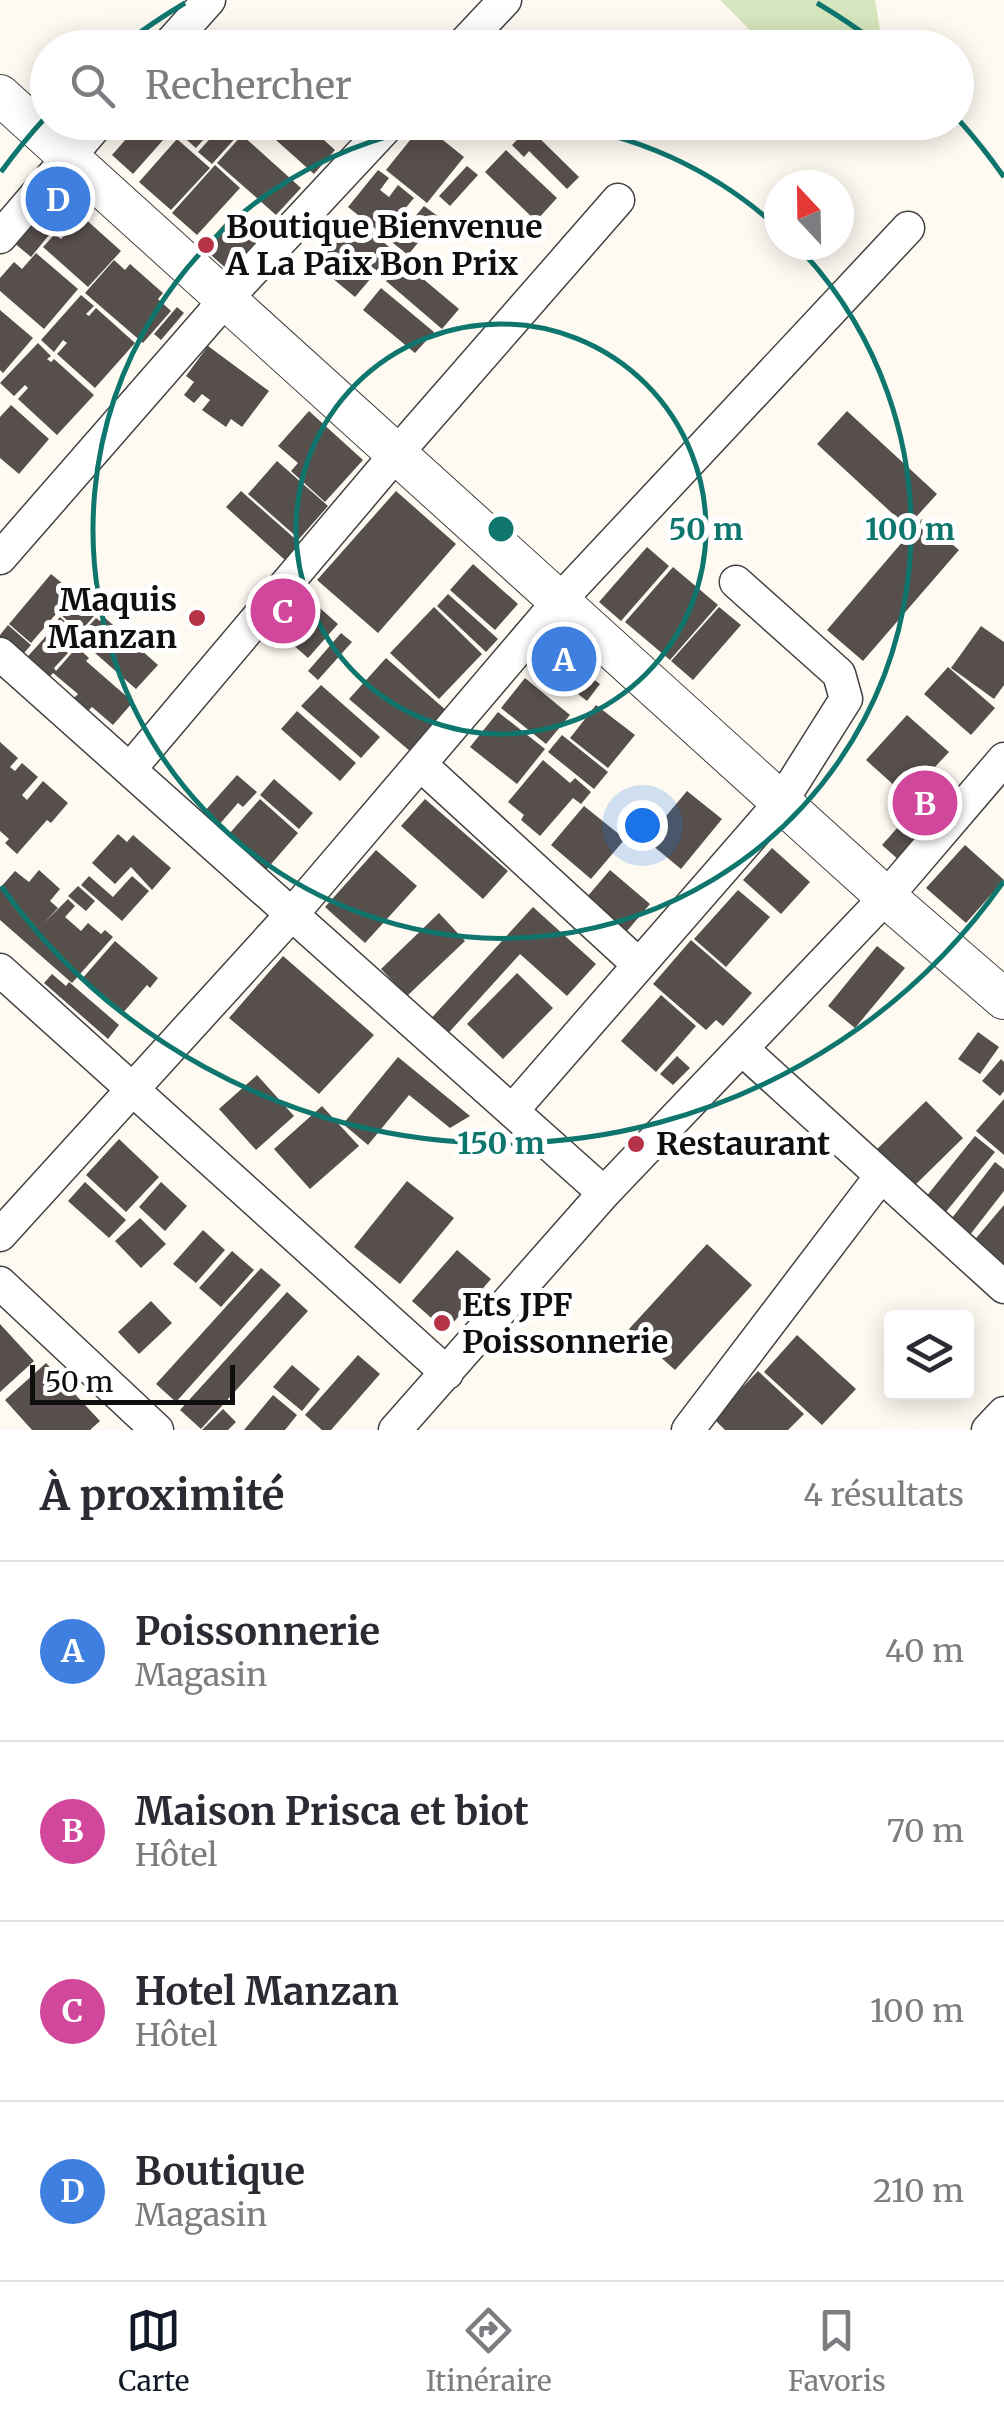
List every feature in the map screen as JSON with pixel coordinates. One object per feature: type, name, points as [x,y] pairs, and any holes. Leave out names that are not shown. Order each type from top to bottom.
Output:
[{"type":"street","points":[[182,30],[209,0]]},
{"type":"street","points":[[476,30],[504,0]]},
{"type":"street","points":[[0,95],[30,122]]},
{"type":"street","points":[[51,140],[780,802],[1004,999]]},
{"type":"street","points":[[0,237],[83,140]]},
{"type":"street","points":[[0,558],[228,298],[374,140]]},
{"type":"street","points":[[130,769],[397,453],[618,200]]},
{"type":"street","points":[[0,1235],[293,913],[559,601],[908,228]]},
{"type":"street","points":[[512,1111],[780,802],[846,699],[839,674],[736,582]]},
{"type":"street","points":[[0,654],[604,1193]]},
{"type":"street","points":[[394,1430],[604,1193],[886,897],[1004,759]]},
{"type":"street","points":[[420,764],[639,965]]},
{"type":"street","points":[[0,970],[447,1373]]},
{"type":"street","points":[[742,1049],[1004,1287]]},
{"type":"street","points":[[688,1430],[881,1176]]},
{"type":"street","points":[[0,1282],[144,1426]]},
{"type":"street","points":[[988,1430],[1004,1412]]},
{"type":"green space","points":[[720,0],[875,0],[880,30],[750,30]]},
{"type":"building","points":[[125,140],[163,140],[133,174],[112,155]]},
{"type":"building","points":[[176,140],[210,168],[171,210],[139,182]]},
{"type":"building","points":[[187,140],[203,140],[196,148]]},
{"type":"building","points":[[209,140],[234,140],[212,164],[198,152]]},
{"type":"building","points":[[238,140],[248,140],[301,188],[276,215],[217,163]]},
{"type":"building","points":[[276,140],[324,140],[335,150],[314,174]]},
{"type":"building","points":[[410,140],[443,140],[464,157],[427,203],[386,170]]},
{"type":"building","points":[[517,140],[541,140],[579,177],[567,189],[529,151],[524,157],[512,145]]},
{"type":"building","points":[[506,150],[557,198],[536,221],[485,172]]},
{"type":"building","points":[[215,165],[240,188],[197,235],[172,213]]},
{"type":"building","points":[[467,166],[478,175],[450,206],[439,196]]},
{"type":"building","points":[[378,170],[389,178],[380,190],[389,197],[398,185],[414,198],[403,211],[413,219],[424,206],[439,217],[408,255],[348,207]]},
{"type":"building","points":[[58,188],[80,206],[67,221],[63,218],[31,257],[13,242]]},
{"type":"building","points":[[233,214],[260,237],[229,271],[203,248]]},
{"type":"building","points":[[82,216],[121,251],[88,287],[43,247],[55,234],[61,239]]},
{"type":"building","points":[[342,217],[349,223],[353,217],[394,251],[355,297],[308,258],[317,247],[326,254],[336,242],[327,236]]},
{"type":"building","points":[[36,253],[78,289],[44,329],[0,291],[0,278],[14,262],[22,269]]},
{"type":"building","points":[[114,260],[125,270],[130,264],[163,293],[158,299],[171,311],[143,343],[85,293]]},
{"type":"building","points":[[403,262],[459,309],[442,329],[386,281]]},
{"type":"building","points":[[381,288],[434,332],[415,353],[363,310]]},
{"type":"building","points":[[81,295],[94,306],[86,314],[89,316],[96,308],[135,343],[95,388],[57,354],[67,343],[63,340],[54,352],[41,340]]},
{"type":"building","points":[[177,307],[184,313],[161,340],[154,334]]},
{"type":"building","points":[[0,310],[33,338],[3,373],[0,370]]},
{"type":"building","points":[[38,343],[51,356],[47,359],[54,359],[94,395],[57,435],[18,399],[28,388],[25,385],[14,396],[0,383]]},
{"type":"building","points":[[208,346],[269,391],[242,427],[231,419],[226,427],[202,410],[210,400],[202,394],[194,403],[184,395],[194,382],[186,376]]},
{"type":"building","points":[[11,405],[49,439],[19,474],[0,458],[0,417]]},
{"type":"building","points":[[309,411],[363,460],[325,502],[291,471],[298,463],[278,446]]},
{"type":"building","points":[[847,411],[937,494],[907,527],[817,444]]},
{"type":"building","points":[[277,461],[328,506],[299,539],[248,494]]},
{"type":"building","points":[[241,491],[301,544],[286,561],[226,507]]},
{"type":"building","points":[[396,491],[456,544],[378,633],[317,580]]},
{"type":"building","points":[[922,519],[959,550],[863,661],[827,630]]},
{"type":"building","points":[[647,547],[669,566],[621,621],[599,602]]},
{"type":"building","points":[[473,564],[518,604],[495,630],[450,590]]},
{"type":"building","points":[[673,567],[718,605],[670,660],[625,622]]},
{"type":"building","points":[[51,574],[74,593],[31,643],[9,624]]},
{"type":"building","points":[[297,588],[338,624],[308,658],[267,622]]},
{"type":"building","points":[[448,594],[498,639],[486,652],[437,606]]},
{"type":"building","points":[[71,602],[75,606],[78,602],[94,616],[80,632],[60,614]]},
{"type":"building","points":[[434,607],[482,654],[439,699],[390,653]]},
{"type":"building","points":[[719,607],[741,625],[693,680],[671,661]]},
{"type":"building","points":[[60,617],[79,634],[67,649],[47,632]]},
{"type":"building","points":[[104,617],[158,665],[136,689],[78,638],[96,618],[100,621]]},
{"type":"building","points":[[8,625],[31,645],[17,661],[0,646],[0,635]]},
{"type":"building","points":[[981,626],[1004,642],[1004,685],[994,699],[951,668]]},
{"type":"building","points":[[341,633],[352,642],[318,680],[308,671]]},
{"type":"building","points":[[47,635],[68,653],[54,668],[56,671],[77,647],[89,658],[86,661],[133,702],[113,725],[92,707],[88,711],[74,698],[78,694],[53,673],[43,684],[21,664]]},
{"type":"building","points":[[553,649],[600,684],[587,701],[541,665]]},
{"type":"building","points":[[386,658],[447,711],[411,752],[349,699]]},
{"type":"building","points":[[948,667],[995,708],[971,735],[924,694]]},
{"type":"building","points":[[525,678],[570,715],[546,744],[501,708]]},
{"type":"building","points":[[321,685],[380,737],[361,758],[301,706]]},
{"type":"building","points":[[596,705],[635,735],[608,768],[570,738]]},
{"type":"building","points":[[297,711],[356,763],[340,781],[281,729]]},
{"type":"building","points":[[498,712],[545,749],[517,784],[470,747]]},
{"type":"building","points":[[907,715],[949,752],[907,797],[866,760]]},
{"type":"building","points":[[562,735],[608,772],[594,789],[548,752]]},
{"type":"building","points":[[0,742],[18,758],[10,767],[15,771],[22,763],[38,777],[22,795],[27,800],[43,781],[68,803],[17,854],[5,843],[9,839],[0,831]]},
{"type":"building","points":[[543,760],[570,783],[575,778],[591,792],[581,804],[573,798],[540,836],[508,802]]},
{"type":"building","points":[[237,775],[257,792],[243,807],[238,803],[211,834],[196,821]]},
{"type":"building","points":[[274,779],[313,813],[299,829],[260,795]]},
{"type":"building","points":[[687,791],[722,819],[681,869],[646,840]]},
{"type":"building","points":[[260,799],[298,833],[259,878],[221,843]]},
{"type":"building","points":[[425,799],[508,871],[483,899],[401,826]]},
{"type":"building","points":[[584,806],[625,839],[591,879],[551,845]]},
{"type":"building","points":[[899,826],[918,842],[900,861],[882,845]]},
{"type":"building","points":[[118,834],[127,842],[133,835],[171,868],[152,890],[131,867],[115,884],[92,863]]},
{"type":"building","points":[[965,845],[1004,880],[966,923],[926,888]]},
{"type":"building","points":[[772,848],[810,882],[781,914],[743,880]]},
{"type":"building","points":[[376,850],[417,886],[365,943],[325,907]]},
{"type":"building","points":[[39,870],[60,889],[50,901],[58,908],[44,923],[68,899],[75,906],[65,917],[81,931],[88,923],[101,934],[105,930],[113,937],[72,983],[0,920],[0,888],[15,871],[29,882]]},
{"type":"building","points":[[610,870],[650,904],[627,931],[587,897]]},
{"type":"building","points":[[89,876],[113,897],[132,876],[149,891],[122,921],[81,885]]},
{"type":"building","points":[[78,886],[95,901],[86,911],[68,896]]},
{"type":"building","points":[[738,890],[770,917],[726,967],[694,939]]},
{"type":"building","points":[[533,907],[596,964],[567,996],[520,954],[443,1039],[426,1024]]},
{"type":"building","points":[[439,913],[465,941],[407,996],[381,969]]},
{"type":"building","points":[[691,940],[752,993],[723,1026],[716,1020],[706,1030],[653,984]]},
{"type":"building","points":[[115,941],[158,978],[122,1014],[81,980]]},
{"type":"building","points":[[877,946],[905,968],[855,1028],[828,1006]]},
{"type":"building","points":[[283,956],[374,1035],[319,1094],[229,1018]]},
{"type":"building","points":[[517,973],[553,1008],[503,1059],[467,1024]]},
{"type":"building","points":[[52,974],[66,986],[69,982],[119,1025],[108,1039],[44,983]]},
{"type":"building","points":[[661,995],[696,1026],[656,1072],[621,1041]]},
{"type":"building","points":[[978,1032],[999,1047],[980,1074],[958,1059]]},
{"type":"building","points":[[677,1056],[690,1068],[673,1085],[660,1074]]},
{"type":"building","points":[[398,1057],[470,1116],[450,1128],[409,1095],[368,1145],[343,1124]]},
{"type":"building","points":[[1001,1059],[1004,1091],[1000,1096],[982,1081]]},
{"type":"building","points":[[257,1075],[294,1116],[256,1150],[219,1109]]},
{"type":"building","points":[[1004,1099],[1004,1155],[976,1131]]},
{"type":"building","points":[[926,1101],[963,1138],[911,1189],[874,1152]]},
{"type":"building","points":[[322,1106],[359,1146],[310,1189],[274,1149]]},
{"type":"building","points":[[975,1136],[995,1152],[945,1213],[925,1198]]},
{"type":"building","points":[[119,1139],[159,1177],[126,1212],[86,1175]]},
{"type":"building","points":[[995,1162],[1004,1169],[1004,1191],[969,1236],[949,1222]]},
{"type":"building","points":[[407,1181],[454,1218],[400,1284],[354,1247]]},
{"type":"building","points":[[85,1182],[126,1220],[109,1238],[68,1201]]},
{"type":"building","points":[[161,1182],[187,1206],[165,1231],[139,1207]]},
{"type":"building","points":[[1004,1205],[1004,1269],[972,1243]]},
{"type":"building","points":[[140,1218],[166,1244],[141,1268],[115,1241]]},
{"type":"building","points":[[203,1230],[225,1250],[196,1283],[173,1264]]},
{"type":"building","points":[[707,1244],[752,1285],[675,1370],[629,1329]]},
{"type":"building","points":[[457,1250],[491,1279],[446,1331],[412,1301]]},
{"type":"building","points":[[232,1251],[254,1270],[221,1307],[199,1288]]},
{"type":"building","points":[[261,1268],[281,1285],[176,1402],[156,1384]]},
{"type":"building","points":[[287,1292],[308,1311],[201,1429],[180,1410]]},
{"type":"building","points":[[151,1301],[172,1323],[139,1354],[118,1332]]},
{"type":"building","points":[[0,1324],[34,1361],[0,1392]]},
{"type":"building","points":[[797,1335],[856,1389],[822,1425],[764,1372]]},
{"type":"building","points":[[358,1355],[380,1374],[331,1430],[322,1430],[305,1415]]},
{"type":"building","points":[[46,1363],[100,1421],[90,1430],[32,1430],[5,1400]]},
{"type":"building","points":[[292,1365],[320,1389],[302,1411],[273,1387]]},
{"type":"building","points":[[758,1371],[804,1414],[788,1430],[725,1430],[713,1418]]},
{"type":"building","points":[[273,1395],[297,1415],[285,1430],[244,1430]]},
{"type":"building","points":[[223,1409],[236,1422],[228,1430],[202,1430]]},
{"type":"place","name":"Boutique","points":[[58,199]]},
{"type":"place","name":"Boutique Bienvenue A La Paix Bon Prix","points":[[206,245]]},
{"type":"place","name":"Hotel Manzan","points":[[283,611]]},
{"type":"place","name":"Maquis Manzan","points":[[197,618]]},
{"type":"place","name":"Poissonnerie","points":[[564,659]]},
{"type":"place","name":"Maison Prisca et biot","points":[[925,803]]},
{"type":"place","name":"Restaurant","points":[[636,1144]]},
{"type":"place","name":"Ets JPF Poissonnerie","points":[[442,1323]]}]
